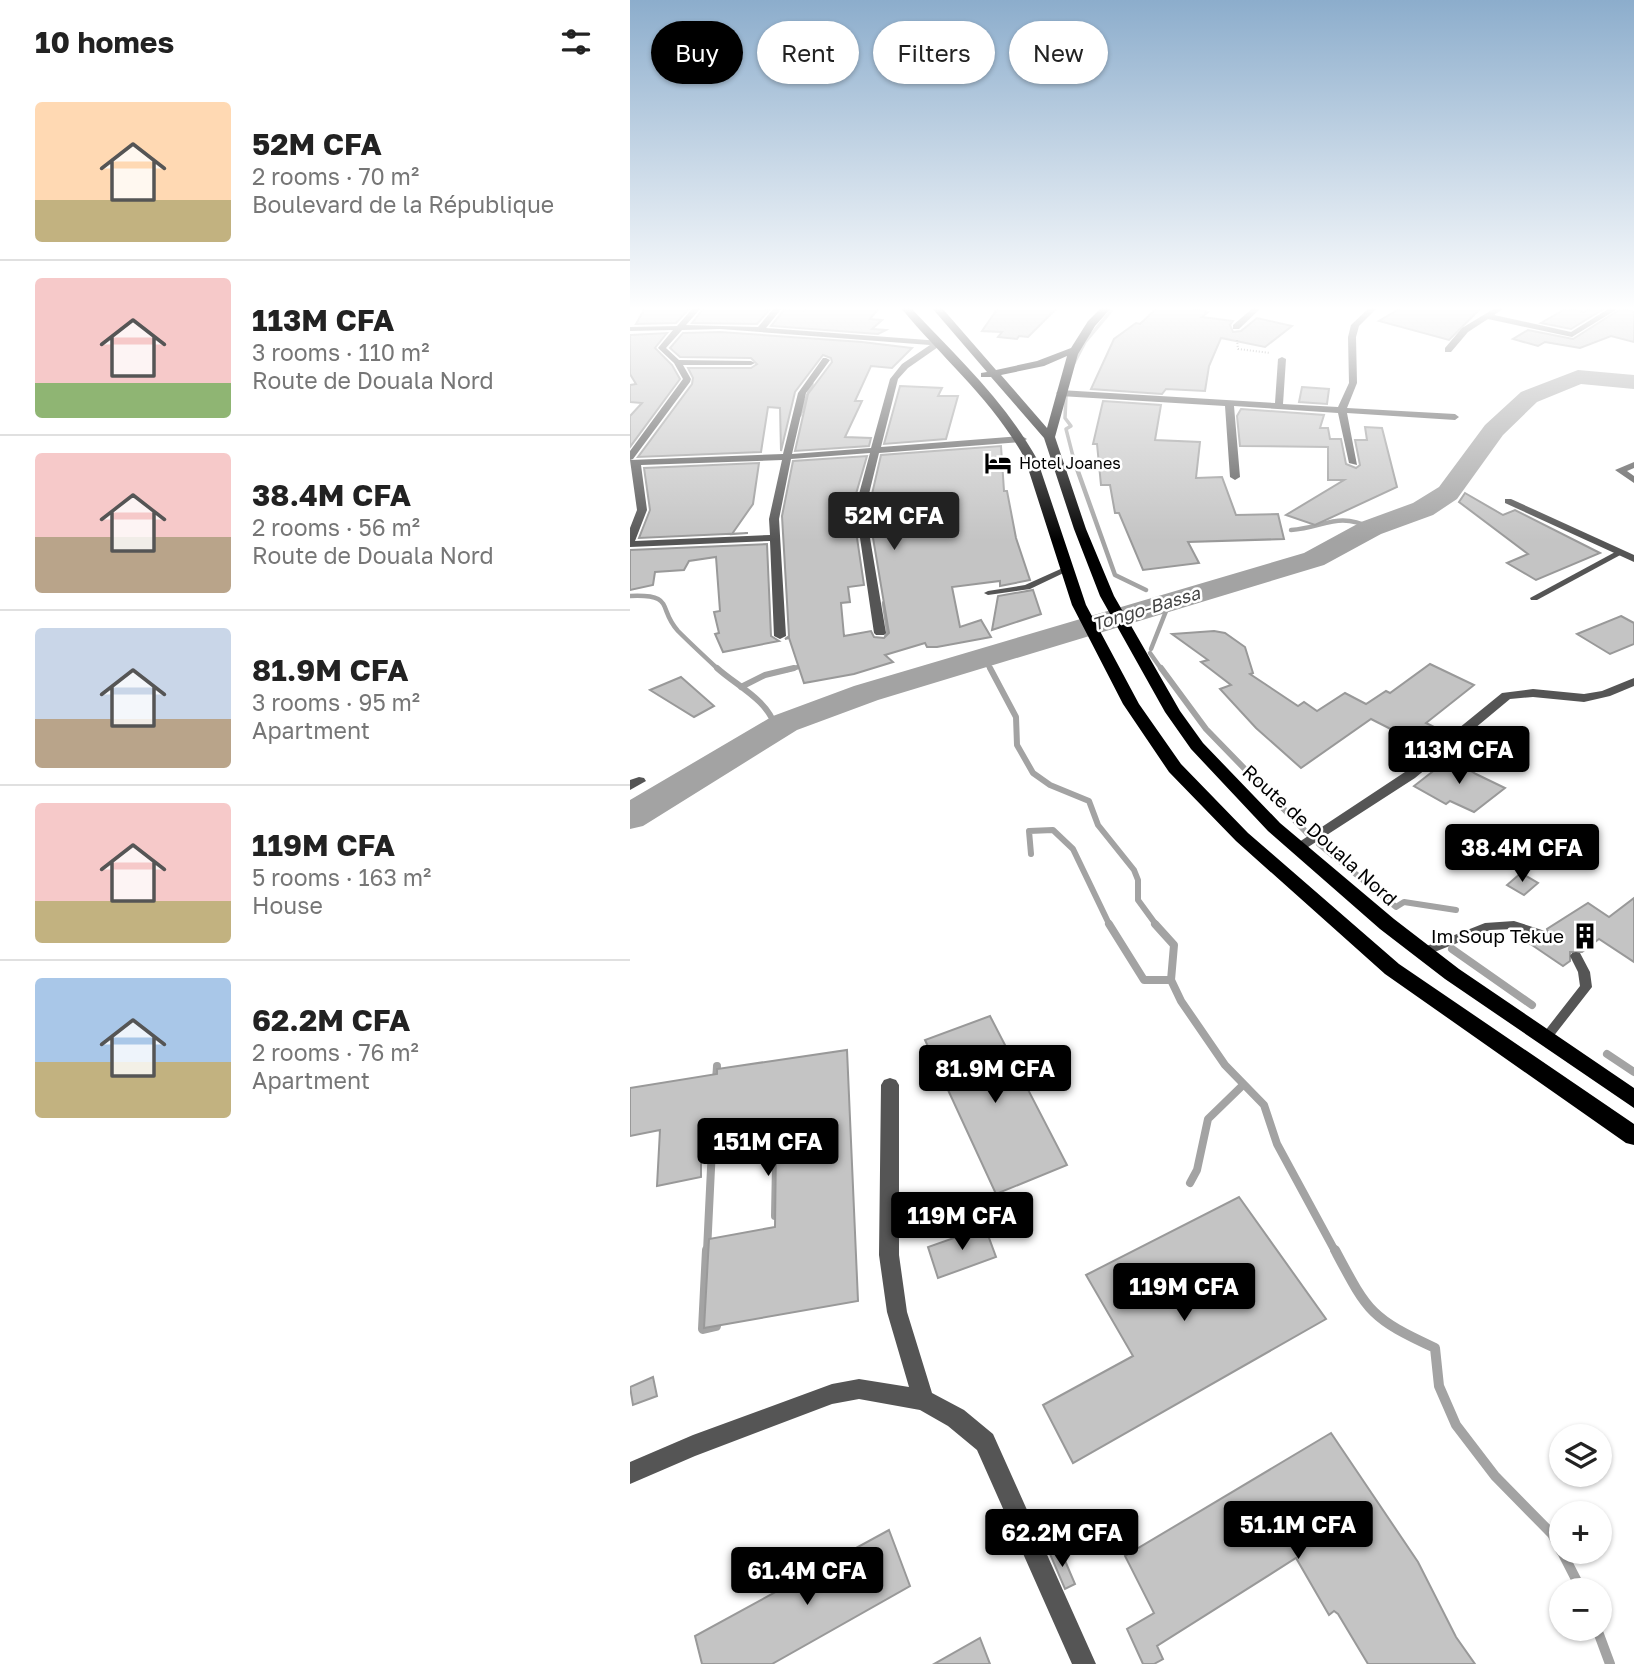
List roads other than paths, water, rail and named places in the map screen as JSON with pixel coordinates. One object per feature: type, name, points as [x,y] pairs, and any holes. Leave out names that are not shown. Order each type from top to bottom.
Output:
[{"type":"main road","points":[[978,386],[1022,439],[1079,605],[1131,704],[1175,768],[1242,837],[1392,969],[1634,1136]]},
{"type":"main road","points":[[1003,386],[1049,437],[1055,422],[1062,386]]},
{"type":"main road","name":"Route de Douala Nord","points":[[1049,437],[1080,529],[1107,596],[1197,746],[1231,784],[1297,848],[1423,952],[1634,1099]]},
{"type":"main road","points":[[1055,531],[1080,529]]},
{"type":"street","points":[[684,386],[632,461],[642,510],[630,542],[775,538]]},
{"type":"street","points":[[780,636],[775,503],[802,393],[807,386]]},
{"type":"street","points":[[880,633],[863,516],[864,494],[892,386]]},
{"type":"street","points":[[1279,405],[1280,386]]},
{"type":"street","points":[[1352,386],[1342,409],[1354,463]]},
{"type":"street","points":[[1060,393],[1455,417]]},
{"type":"street","points":[[1229,402],[1235,477]]},
{"type":"street","points":[[632,461],[786,457],[1022,439]]},
{"type":"street","points":[[1634,465],[1620,470],[1634,480]]},
{"type":"street","points":[[1508,501],[1634,559]]},
{"type":"street","points":[[1297,848],[1410,775],[1506,696],[1524,690],[1577,698],[1601,696],[1634,682]]},
{"type":"street","points":[[890,1085],[890,1266],[897,1312],[923,1400]]},
{"type":"street","points":[[630,1473],[693,1446],[832,1394],[859,1389],[923,1400],[956,1418],[985,1442],[1084,1664]]},
{"type":"lane","points":[[1534,598],[1620,553]]},
{"type":"lane","points":[[988,593],[1027,587],[1068,569]]},
{"type":"lane","points":[[1423,952],[1489,926],[1514,925],[1541,934]]},
{"type":"lane","points":[[1545,1039],[1586,987],[1584,972],[1576,956]]},
{"type":"waterway","points":[[800,415],[811,386]]},
{"type":"waterway","name":"Tongo-Bassa","points":[[630,817],[785,723],[866,693],[1314,559],[1371,528],[1423,509],[1448,493],[1494,430],[1529,397],[1557,386]]},
{"type":"waterway","points":[[1066,396],[1065,418],[1071,426],[1066,429],[1076,468]]},
{"type":"waterway","points":[[1076,466],[1115,575],[1146,590]]},
{"type":"waterway","points":[[1291,530],[1339,521],[1359,523],[1371,528]]},
{"type":"waterway","points":[[630,596],[654,597],[660,600],[678,631],[719,670]]},
{"type":"waterway","points":[[1151,649],[1170,601]]},
{"type":"waterway","points":[[884,603],[888,631],[885,641]]},
{"type":"waterway","points":[[1150,653],[1162,670]]},
{"type":"waterway","points":[[984,660],[991,670]]},
{"type":"waterway","points":[[787,670],[806,665]]},
{"type":"waterway","points":[[717,668],[742,687]]},
{"type":"waterway","points":[[742,687],[765,675],[794,668]]},
{"type":"waterway","points":[[990,668],[1016,717],[1017,745],[1033,773],[1050,785],[1089,801],[1098,825],[1134,870],[1138,880],[1138,900],[1157,926]]},
{"type":"waterway","points":[[1161,668],[1206,729],[1308,834]]},
{"type":"waterway","points":[[742,687],[766,709],[776,728]]},
{"type":"waterway","points":[[1031,854],[1029,831],[1053,830],[1073,849],[1109,924]]},
{"type":"waterway","points":[[1319,844],[1396,907],[1404,902],[1456,910]]},
{"type":"waterway","points":[[1109,924],[1144,980],[1171,980]]},
{"type":"waterway","points":[[1155,924],[1174,945],[1171,980]]},
{"type":"waterway","points":[[1452,949],[1532,1005]]},
{"type":"waterway","points":[[1171,980],[1181,1001],[1225,1065],[1264,1105],[1277,1144],[1335,1251]]},
{"type":"waterway","points":[[1607,1054],[1634,1072]]},
{"type":"waterway","points":[[716,1081],[717,1066]]},
{"type":"waterway","points":[[1190,1183],[1197,1170],[1208,1119],[1243,1085]]},
{"type":"waterway","points":[[707,1251],[712,1148]]},
{"type":"waterway","points":[[775,1216],[776,1164]]},
{"type":"waterway","points":[[707,1250],[703,1329],[716,1326]]},
{"type":"waterway","points":[[1335,1250],[1355,1287],[1373,1311],[1397,1329],[1435,1348],[1439,1386],[1456,1425],[1495,1476],[1549,1531]]},
{"type":"waterway","points":[[1568,1564],[1575,1578]]},
{"type":"waterway","points":[[1601,1641],[1610,1664]]},
{"type":"place","name":"Hotel Joanes","points":[[998,463]]},
{"type":"place","name":"Im Soup Tekue","points":[[1585,936]]}]
